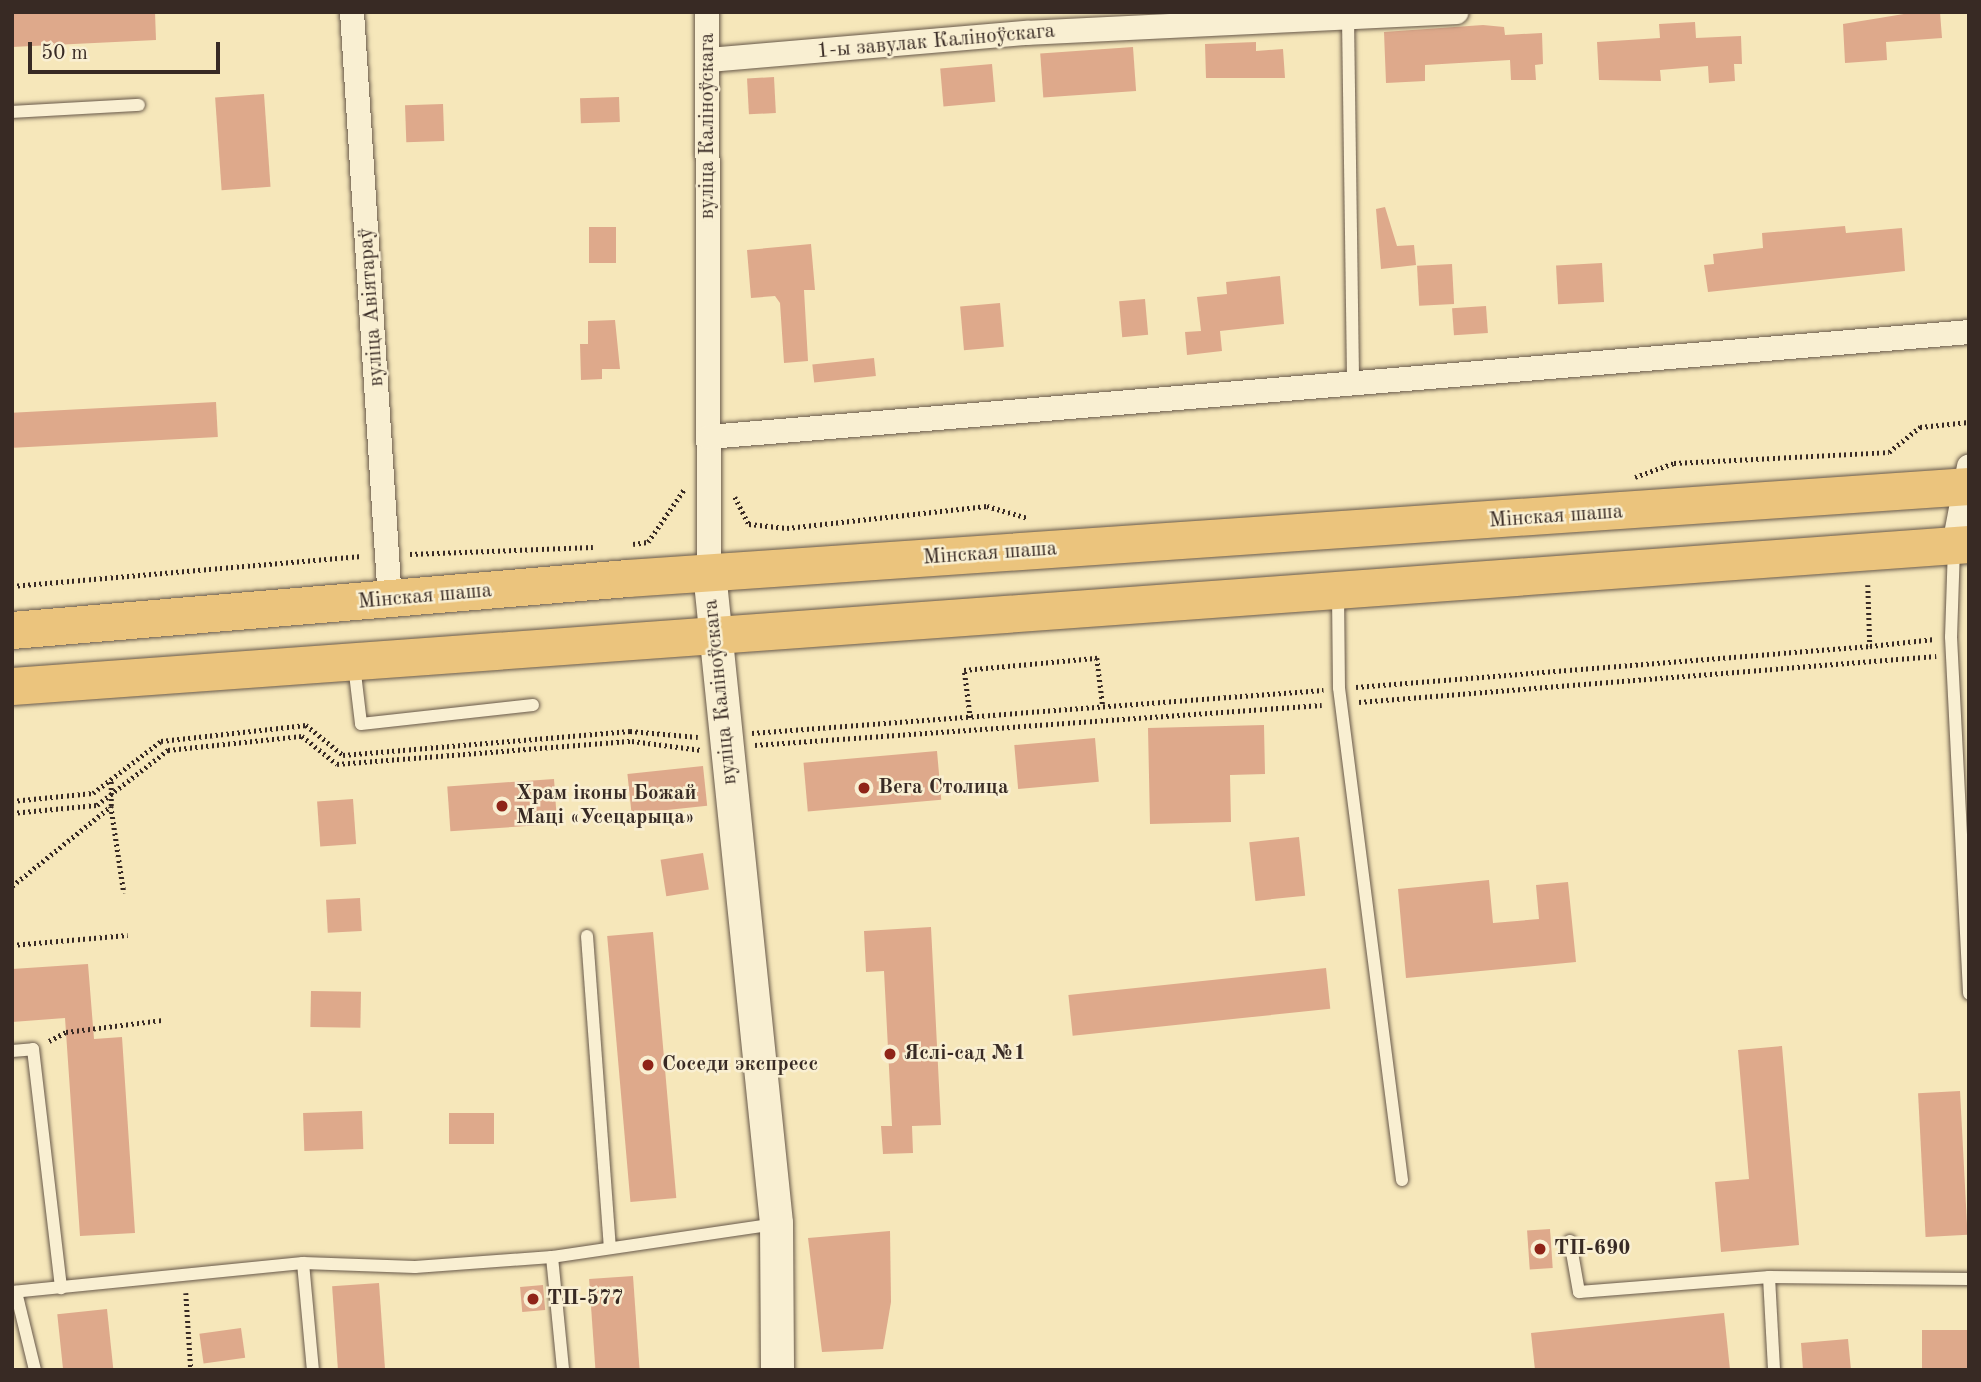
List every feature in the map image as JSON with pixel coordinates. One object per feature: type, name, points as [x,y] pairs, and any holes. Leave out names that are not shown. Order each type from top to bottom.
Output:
[{"type":"main road","name":"Мінская шаша","points":[[12,630],[390,601],[709,572],[1967,479]]},
{"type":"main road","points":[[12,685],[715,639],[1961,545]]},
{"type":"main road","name":"вуліца Каліноўскага","points":[[709,572],[776,1223],[777,1370]]},
{"type":"street","name":"вуліца Авіятараў","points":[[352,12],[390,555],[390,601]]},
{"type":"street","name":"вуліца Каліноўскага","points":[[707,12],[709,572]]},
{"type":"street","name":"1-ы завулак Каліноўскага","points":[[709,60],[1027,33],[1456,12]]},
{"type":"street","points":[[709,437],[1969,332]]},
{"type":"street","points":[[1961,545],[1967,479]]},
{"type":"lane","points":[[1348,18],[1353,384]]},
{"type":"lane","points":[[12,112],[139,105]]},
{"type":"lane","points":[[1961,545],[1951,637],[1969,994]]},
{"type":"lane","points":[[1338,591],[1339,688],[1402,1180]]},
{"type":"lane","points":[[354,664],[361,724],[533,705]]},
{"type":"lane","points":[[587,936],[610,1246]]},
{"type":"lane","points":[[12,1051],[33,1049],[61,1288]]},
{"type":"lane","points":[[35,1370],[14,1292],[303,1263],[415,1267],[552,1257],[610,1246],[776,1223]]},
{"type":"lane","points":[[1570,1241],[1579,1292],[1769,1277],[1969,1279]]},
{"type":"lane","points":[[552,1257],[563,1370]]},
{"type":"lane","points":[[303,1263],[313,1370]]},
{"type":"lane","points":[[1769,1277],[1774,1370]]},
{"type":"path","points":[[1854,456],[1889,452],[1920,428],[1969,422]]},
{"type":"path","points":[[12,586],[390,555],[598,547]]},
{"type":"path","points":[[1868,585],[1870,646]]},
{"type":"path","points":[[12,800],[93,793],[161,741],[306,725],[343,755],[630,731],[725,740],[1870,646],[1951,637]]},
{"type":"path","points":[[971,718],[964,670],[1097,658],[1103,707]]},
{"type":"path","points":[[12,813],[97,805],[168,750],[302,736],[337,764],[632,741],[692,751],[725,740]]},
{"type":"path","points":[[111,779],[111,806],[124,892]]},
{"type":"path","points":[[12,886],[111,806]]},
{"type":"path","points":[[12,945],[128,935]]},
{"type":"path","points":[[33,1049],[66,1032],[163,1020]]},
{"type":"path","points":[[185,1275],[191,1370]]},
{"type":"building","points":[[12,12],[155,12],[156,40],[12,47]]},
{"type":"building","points":[[1916,12],[1940,12],[1942,38],[1886,42],[1887,60],[1845,63],[1843,24]]},
{"type":"building","points":[[1695,22],[1696,38],[1741,36],[1742,64],[1734,64],[1735,81],[1709,83],[1708,66],[1660,70],[1661,81],[1599,80],[1597,42],[1660,38],[1659,24]]},
{"type":"building","points":[[1483,25],[1504,27],[1505,35],[1542,33],[1543,64],[1535,65],[1536,80],[1511,80],[1510,60],[1425,65],[1425,81],[1386,83],[1384,32]]},
{"type":"building","points":[[1256,42],[1256,51],[1283,49],[1285,78],[1206,78],[1205,44]]},
{"type":"building","points":[[1133,47],[1136,91],[1043,97],[1040,53]]},
{"type":"building","points":[[992,64],[995,102],[944,106],[940,69]]},
{"type":"building","points":[[774,77],[776,113],[749,114],[747,78]]},
{"type":"building","points":[[264,94],[270,187],[222,190],[215,97]]},
{"type":"building","points":[[619,97],[620,122],[581,123],[580,98]]},
{"type":"building","points":[[443,104],[444,141],[406,142],[405,105]]},
{"type":"building","points":[[1385,207],[1397,246],[1414,245],[1416,265],[1381,269],[1376,209]]},
{"type":"building","points":[[1845,226],[1846,233],[1902,228],[1905,271],[1708,292],[1704,265],[1714,264],[1713,254],[1763,248],[1762,233]]},
{"type":"building","points":[[589,227],[616,227],[616,263],[589,263]]},
{"type":"building","points":[[811,244],[815,290],[804,290],[808,361],[784,363],[780,303],[775,296],[751,298],[747,250]]},
{"type":"building","points":[[1602,263],[1604,302],[1558,304],[1556,265]]},
{"type":"building","points":[[1452,264],[1454,304],[1419,306],[1417,266]]},
{"type":"building","points":[[1280,276],[1284,324],[1220,331],[1222,351],[1187,355],[1185,332],[1201,331],[1197,297],[1227,294],[1226,282]]},
{"type":"building","points":[[1145,299],[1148,335],[1122,337],[1119,301]]},
{"type":"building","points":[[1000,303],[1004,347],[964,350],[960,306]]},
{"type":"building","points":[[1486,306],[1488,333],[1454,335],[1452,308]]},
{"type":"building","points":[[615,320],[620,369],[602,369],[602,379],[581,380],[580,344],[588,344],[588,321]]},
{"type":"building","points":[[874,358],[876,376],[814,382],[812,364]]},
{"type":"building","points":[[216,402],[218,437],[14,448],[12,413]]},
{"type":"building","points":[[1264,725],[1265,774],[1230,775],[1231,822],[1150,824],[1148,728]]},
{"type":"building","points":[[1095,738],[1099,782],[1018,789],[1014,745]]},
{"type":"building","points":[[937,751],[941,800],[808,811],[804,763]]},
{"type":"building","points":[[703,766],[707,806],[632,814],[627,774]]},
{"type":"building","name":"Храм іконы Божай Маці «Усецарыца»","points":[[554,779],[557,824],[450,831],[447,786]]},
{"type":"building","points":[[353,799],[356,844],[320,846],[317,802]]},
{"type":"building","points":[[1299,837],[1305,896],[1255,901],[1249,842]]},
{"type":"building","points":[[703,853],[709,890],[666,896],[661,860]]},
{"type":"building","points":[[1489,880],[1493,923],[1539,919],[1536,885],[1568,882],[1576,962],[1406,978],[1398,889]]},
{"type":"building","points":[[360,898],[362,931],[328,933],[326,900]]},
{"type":"building","points":[[931,927],[941,1125],[912,1126],[913,1153],[883,1154],[881,1126],[892,1126],[884,971],[866,972],[864,931]]},
{"type":"building","points":[[653,932],[676,1198],[630,1202],[607,936]]},
{"type":"building","points":[[88,964],[94,1039],[122,1037],[135,1233],[80,1236],[65,1018],[12,1022],[12,969]]},
{"type":"building","points":[[1326,968],[1330,1009],[1073,1036],[1068,995]]},
{"type":"building","points":[[311,991],[361,992],[360,1028],[310,1027]]},
{"type":"building","points":[[1782,1046],[1799,1245],[1721,1252],[1715,1182],[1749,1179],[1738,1050]]},
{"type":"building","points":[[1960,1091],[1968,1235],[1926,1237],[1918,1093]]},
{"type":"building","points":[[362,1111],[363,1149],[304,1151],[303,1113]]},
{"type":"building","points":[[449,1113],[494,1113],[494,1144],[449,1144]]},
{"type":"building","name":"ТП-690","points":[[1550,1229],[1553,1268],[1530,1270],[1527,1231]]},
{"type":"building","points":[[890,1231],[891,1302],[883,1349],[822,1352],[808,1238]]},
{"type":"building","points":[[633,1276],[640,1370],[595,1370],[589,1279]]},
{"type":"building","points":[[379,1283],[385,1370],[338,1370],[332,1286]]},
{"type":"building","name":"ТП-577","points":[[543,1285],[545,1310],[522,1312],[520,1287]]},
{"type":"building","points":[[107,1309],[113,1370],[63,1370],[57,1314]]},
{"type":"building","points":[[1724,1313],[1730,1370],[1535,1370],[1531,1333]]},
{"type":"building","points":[[241,1328],[245,1358],[204,1364],[199,1334]]},
{"type":"building","points":[[1922,1330],[1969,1330],[1969,1370],[1922,1370]]},
{"type":"building","points":[[1848,1339],[1851,1370],[1803,1370],[1801,1343]]},
{"type":"place","name":"Вега Столица","points":[[864,788]]},
{"type":"place","name":"Храм іконы Божай Маці «Усецарыца»","points":[[502,806]]},
{"type":"place","name":"Яслі-сад №1","points":[[890,1054]]},
{"type":"place","name":"Соседи экспресс","points":[[648,1065]]},
{"type":"place","name":"ТП-690","points":[[1540,1249]]},
{"type":"place","name":"ТП-577","points":[[533,1299]]}]
